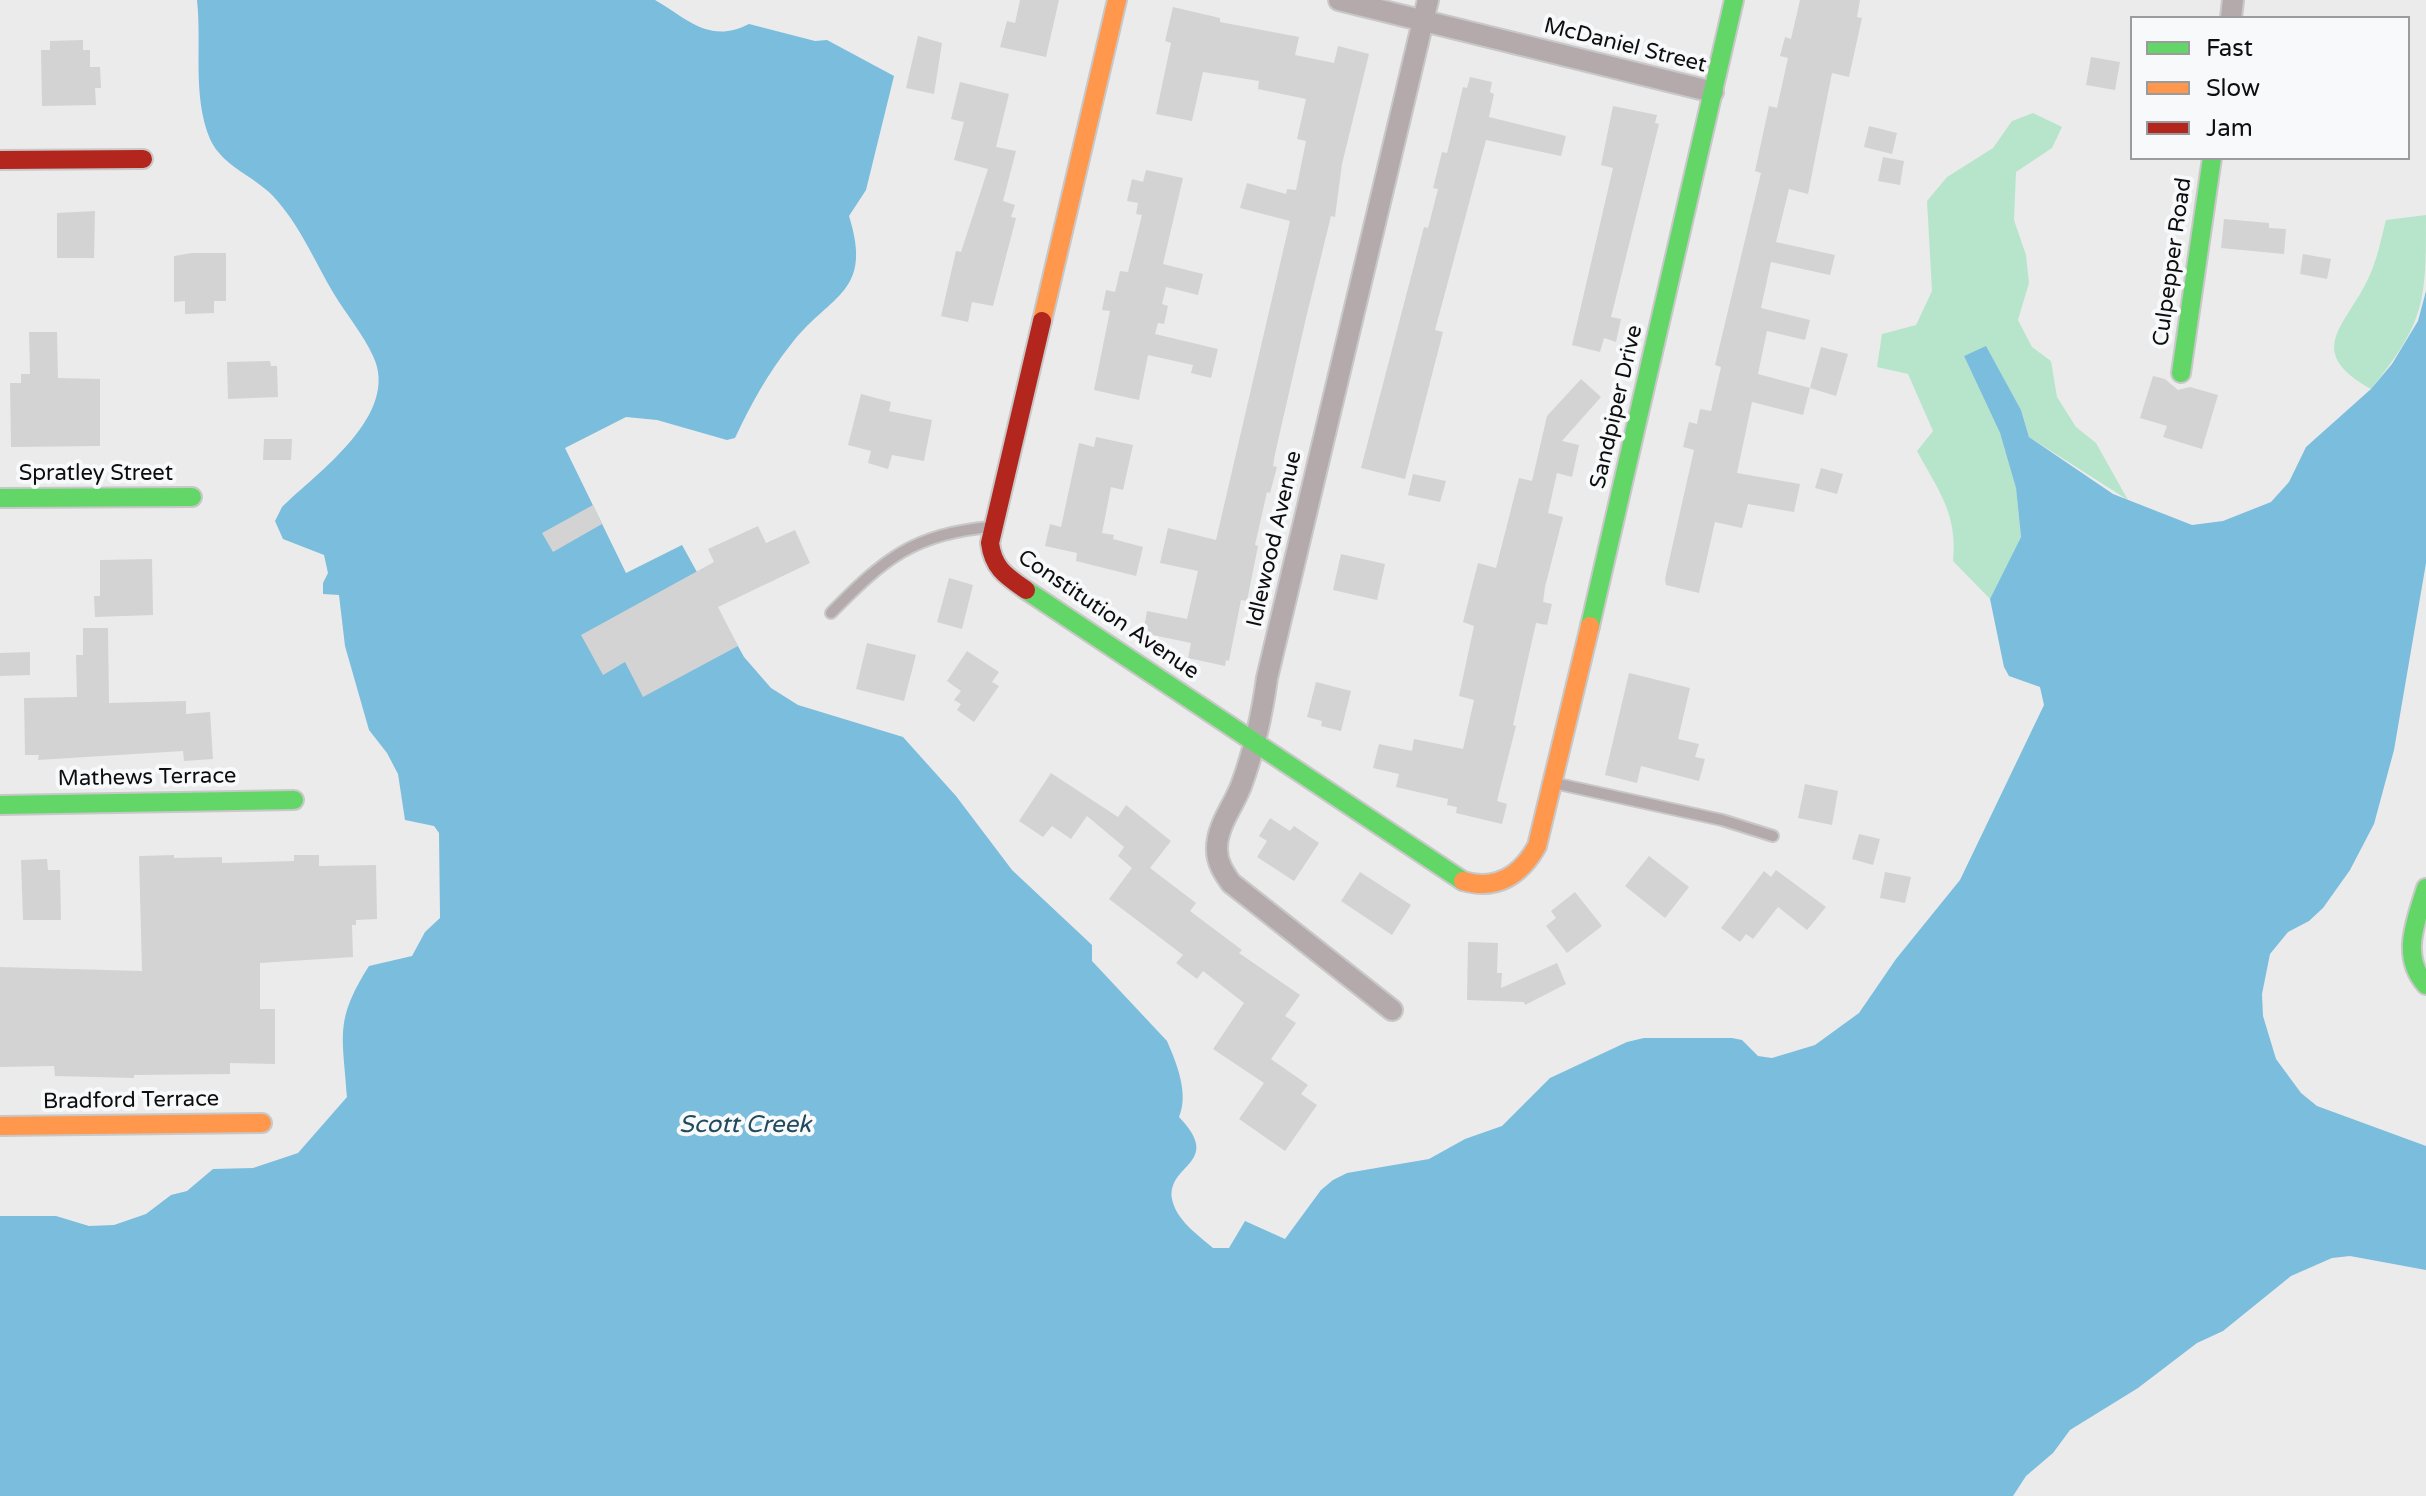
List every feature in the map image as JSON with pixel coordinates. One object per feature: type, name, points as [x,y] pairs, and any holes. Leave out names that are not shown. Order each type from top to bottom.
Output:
[{"type":"street","name":"Constitution Avenue","points":[[1117,0],[990,543],[992,559],[1000,572],[1455,878],[1472,885],[1490,886],[1517,876],[1529,862],[1542,824]]},
{"type":"street","name":"McDaniel Street","points":[[1339,0],[1426,10],[1713,92]]},
{"type":"street","name":"Sandpiper Drive","points":[[1542,824],[1734,0]]},
{"type":"street","name":"Idlewood Avenue","points":[[1392,1010],[1231,883],[1221,868],[1217,850],[1219,832],[1240,789],[1255,744],[1267,678],[1426,10]]},
{"type":"street","points":[[0,160],[143,159]]},
{"type":"street","name":"Culpepper Road","points":[[2181,373],[2212,160]]},
{"type":"street","name":"Spratley Street","points":[[0,498],[192,497]]},
{"type":"street","name":"Mathews Terrace","points":[[0,805],[294,800]]},
{"type":"street","points":[[2426,888],[2409,960],[2414,973],[2426,985]]},
{"type":"street","name":"Bradford Terrace","points":[[0,1126],[262,1123]]},
{"type":"lane","points":[[831,613],[878,565],[907,546],[959,529],[994,527]]},
{"type":"lane","points":[[1552,783],[1722,820],[1773,836]]},
{"type":"green space","points":[[2033,113],[2062,127],[2052,148],[2016,172],[2014,220],[2026,255],[2029,283],[2018,320],[2032,347],[2051,361],[2057,397],[2076,427],[2096,443],[2128,500],[2029,437],[2021,410],[1986,347],[1964,356],[2000,433],[2016,487],[2021,537],[1990,599],[1953,561],[1952,529],[1945,503],[1917,451],[1933,431],[1908,374],[1877,367],[1882,334],[1916,325],[1932,291],[1927,201],[1947,177],[1993,148],[2012,121]]},
{"type":"green space","points":[[2426,215],[2425,269],[2419,309],[2403,345],[2371,389],[2350,375],[2339,362],[2334,350],[2336,337],[2371,272],[2386,220]]},
{"type":"water","name":"Scott Creek","points":[[197,0],[655,0],[689,22],[711,30],[723,32],[749,24],[815,41],[827,40],[894,76],[866,190],[849,216],[856,261],[852,277],[844,290],[783,354],[760,389],[735,438],[727,440],[657,420],[626,417],[565,448],[626,573],[682,545],[744,657],[771,688],[798,705],[903,737],[956,796],[1012,870],[1092,945],[1092,961],[1167,1041],[1171,1050],[1182,1089],[1179,1117],[1196,1145],[1195,1154],[1173,1187],[1172,1199],[1183,1220],[1213,1248],[1229,1248],[1245,1221],[1285,1239],[1321,1190],[1333,1180],[1347,1173],[1429,1159],[1465,1139],[1502,1126],[1550,1078],[1627,1042],[1644,1038],[1732,1038],[1742,1040],[1758,1056],[1772,1058],[1815,1045],[1859,1013],[1896,959],[1960,880],[2044,705],[2040,687],[2009,676],[2004,667],[1990,599],[2021,537],[2016,488],[2000,433],[1964,356],[1986,346],[2021,410],[2029,437],[2113,494],[2192,525],[2223,521],[2271,502],[2289,482],[2306,447],[2371,389],[2392,364],[2418,321],[2426,291],[2426,563],[2394,750],[2374,824],[2350,870],[2323,908],[2309,921],[2288,932],[2270,954],[2262,994],[2263,1016],[2276,1059],[2301,1093],[2317,1106],[2426,1146],[2426,1270],[2350,1256],[2332,1258],[2291,1276],[2223,1331],[2197,1343],[2138,1388],[2070,1430],[2053,1453],[2026,1476],[2013,1496],[0,1496],[0,1216],[56,1216],[89,1226],[114,1225],[146,1214],[171,1195],[187,1191],[213,1169],[253,1168],[298,1153],[347,1097],[343,1029],[350,1001],[369,966],[412,956],[425,932],[440,918],[439,833],[434,826],[405,820],[398,774],[369,730],[345,646],[339,595],[323,594],[323,583],[328,573],[324,555],[283,539],[275,521],[282,507],[352,440],[376,399],[379,378],[373,356],[283,207],[265,189],[230,164],[210,139],[199,88]]},
{"type":"building","points":[[1020,0],[1059,0],[1046,57],[1000,47],[1007,21],[1015,23]]},
{"type":"building","points":[[1800,0],[1860,0],[1857,17],[1862,18],[1849,77],[1832,73],[1808,194],[1789,189],[1776,242],[1835,255],[1830,275],[1771,262],[1761,308],[1810,320],[1805,340],[1767,331],[1758,374],[1810,388],[1803,415],[1752,402],[1737,473],[1800,484],[1794,512],[1748,504],[1742,528],[1715,522],[1699,593],[1666,585],[1665,579],[1694,450],[1683,447],[1689,422],[1697,424],[1700,409],[1711,411],[1721,367],[1715,365],[1761,173],[1755,171],[1769,106],[1777,108],[1788,58],[1780,56],[1785,37],[1791,39]]},
{"type":"building","points":[[1173,7],[1220,18],[1220,22],[1299,37],[1295,55],[1334,63],[1338,46],[1369,54],[1342,164],[1335,217],[1331,216],[1275,454],[1273,466],[1277,467],[1270,493],[1267,492],[1255,545],[1258,546],[1247,601],[1241,600],[1229,661],[1226,660],[1225,666],[1188,658],[1191,643],[1143,633],[1147,611],[1187,619],[1198,571],[1160,563],[1168,528],[1216,540],[1290,221],[1240,208],[1247,183],[1286,194],[1287,189],[1296,190],[1306,141],[1297,139],[1306,99],[1258,89],[1259,81],[1203,72],[1192,121],[1156,114],[1171,43],[1165,41]]},
{"type":"building","points":[[918,36],[942,43],[934,94],[906,88]]},
{"type":"building","points":[[83,40],[83,50],[90,50],[90,67],[100,67],[101,88],[95,88],[96,105],[42,106],[41,50],[50,50],[50,41]]},
{"type":"building","points":[[2091,57],[2120,62],[2115,90],[2086,85]]},
{"type":"building","points":[[1470,77],[1492,82],[1490,92],[1494,94],[1489,117],[1566,136],[1561,156],[1486,140],[1435,330],[1443,332],[1405,479],[1361,468],[1424,227],[1428,228],[1438,189],[1433,188],[1442,152],[1447,153],[1463,87],[1467,88]]},
{"type":"building","points":[[960,82],[1009,94],[996,147],[1016,151],[1003,201],[1015,205],[1011,217],[1016,218],[993,306],[972,302],[968,322],[941,316],[956,251],[961,252],[988,169],[954,160],[964,122],[951,119]]},
{"type":"building","points":[[1613,106],[1657,115],[1655,123],[1659,124],[1611,317],[1621,319],[1616,342],[1604,338],[1600,352],[1572,345],[1613,168],[1601,165]]},
{"type":"building","points":[[1869,126],[1897,133],[1892,154],[1864,147]]},
{"type":"building","points":[[1883,157],[1904,161],[1900,185],[1878,181]]},
{"type":"building","points":[[1146,170],[1183,178],[1163,264],[1203,274],[1198,295],[1166,287],[1162,304],[1168,306],[1164,324],[1158,323],[1155,334],[1218,349],[1211,378],[1191,373],[1193,365],[1148,355],[1139,400],[1094,390],[1110,311],[1102,310],[1106,290],[1115,292],[1120,271],[1128,272],[1142,215],[1136,214],[1138,203],[1127,201],[1132,179],[1143,182]]},
{"type":"building","points":[[95,211],[94,258],[57,258],[57,213]]},
{"type":"building","points":[[2224,219],[2269,223],[2269,228],[2286,229],[2284,254],[2221,248]]},
{"type":"building","points":[[226,253],[226,301],[214,301],[214,313],[185,314],[185,301],[174,302],[174,256]]},
{"type":"building","points":[[2303,254],[2331,259],[2327,279],[2300,274]]},
{"type":"building","points":[[29,332],[57,332],[58,378],[100,379],[100,446],[11,447],[10,383],[21,383],[21,374],[30,374]]},
{"type":"building","points":[[1821,347],[1848,354],[1836,396],[1810,388]]},
{"type":"building","points":[[270,361],[271,366],[277,366],[278,397],[228,399],[227,362]]},
{"type":"building","points":[[2153,376],[2165,379],[2178,390],[2190,387],[2218,395],[2202,449],[2163,437],[2167,426],[2140,418]]},
{"type":"building","points":[[1581,379],[1601,397],[1562,441],[1579,445],[1572,477],[1557,473],[1548,513],[1563,517],[1543,602],[1552,604],[1547,625],[1536,623],[1513,725],[1516,726],[1497,801],[1507,804],[1502,824],[1456,813],[1457,807],[1447,805],[1448,799],[1396,787],[1399,774],[1373,768],[1379,744],[1412,751],[1414,739],[1463,749],[1474,700],[1459,696],[1474,626],[1463,622],[1478,563],[1496,568],[1519,478],[1532,481],[1547,416]]},
{"type":"building","points":[[861,394],[891,402],[889,411],[932,420],[924,461],[892,455],[888,469],[868,463],[871,451],[848,445]]},
{"type":"building","points":[[1096,437],[1133,445],[1123,490],[1111,487],[1102,533],[1143,547],[1136,576],[1076,561],[1077,553],[1045,546],[1050,524],[1061,527],[1079,443],[1094,447]]},
{"type":"building","points":[[264,439],[292,439],[291,460],[263,460]]},
{"type":"building","points":[[1821,468],[1843,474],[1837,494],[1815,488]]},
{"type":"building","points":[[1413,474],[1446,481],[1440,502],[1408,495]]},
{"type":"building","points":[[593,505],[602,524],[553,552],[542,533]]},
{"type":"building","points":[[758,526],[766,543],[795,530],[810,563],[718,607],[738,646],[643,697],[625,662],[603,675],[581,635],[714,562],[708,549]]},
{"type":"building","points":[[1341,554],[1385,564],[1377,600],[1333,590]]},
{"type":"building","points":[[152,559],[153,615],[95,617],[94,596],[100,596],[100,560]]},
{"type":"building","points":[[949,578],[973,585],[962,629],[937,622]]},
{"type":"building","points":[[83,628],[108,628],[109,703],[186,701],[186,714],[210,712],[213,759],[184,761],[183,751],[38,760],[39,755],[25,755],[24,698],[77,697],[76,655],[83,655]]},
{"type":"building","points":[[867,643],[916,655],[904,701],[856,689]]},
{"type":"building","points":[[967,651],[999,672],[992,682],[999,686],[974,722],[957,710],[961,704],[954,700],[961,691],[947,681]]},
{"type":"building","points":[[30,652],[30,675],[0,676],[0,653]]},
{"type":"building","points":[[1629,673],[1690,688],[1678,739],[1699,744],[1695,757],[1705,759],[1699,781],[1641,766],[1637,783],[1605,775]]},
{"type":"building","points":[[1316,682],[1351,691],[1341,731],[1321,726],[1322,721],[1307,717]]},
{"type":"building","points":[[1051,773],[1118,817],[1126,805],[1171,841],[1150,868],[1196,903],[1190,911],[1242,950],[1239,953],[1300,995],[1285,1016],[1296,1023],[1271,1059],[1308,1085],[1301,1094],[1317,1105],[1285,1151],[1239,1119],[1264,1083],[1213,1049],[1244,1003],[1203,971],[1197,979],[1176,963],[1183,955],[1109,899],[1132,868],[1118,856],[1124,847],[1087,816],[1071,839],[1052,826],[1043,837],[1019,821]]},
{"type":"building","points":[[1805,784],[1838,791],[1832,825],[1798,818]]},
{"type":"building","points":[[1270,818],[1290,831],[1294,826],[1319,843],[1294,881],[1257,857],[1267,841],[1259,836]]},
{"type":"building","points":[[1859,834],[1880,839],[1873,865],[1852,859]]},
{"type":"building","points":[[174,855],[174,858],[222,857],[222,863],[294,861],[294,855],[319,855],[319,866],[376,865],[377,919],[356,920],[356,925],[352,925],[353,957],[260,963],[260,1009],[275,1009],[275,1064],[230,1063],[230,1074],[134,1075],[134,1078],[55,1076],[54,1066],[0,1067],[0,967],[142,971],[139,856]]},
{"type":"building","points":[[1649,856],[1689,887],[1665,918],[1625,886]]},
{"type":"building","points":[[47,859],[48,870],[60,870],[61,920],[23,920],[21,860]]},
{"type":"building","points":[[1776,870],[1826,907],[1807,930],[1778,907],[1753,939],[1746,934],[1740,942],[1721,928],[1764,871],[1771,877]]},
{"type":"building","points":[[1360,872],[1411,905],[1392,935],[1341,901]]},
{"type":"building","points":[[1885,872],[1911,877],[1905,903],[1880,898]]},
{"type":"building","points":[[1575,892],[1602,926],[1567,953],[1546,926],[1556,918],[1551,911]]},
{"type":"building","points":[[1468,942],[1498,943],[1497,973],[1502,973],[1501,988],[1557,963],[1566,984],[1525,1005],[1524,1002],[1467,1000]]},
{"type":"traffic: fast","points":[[1590,626],[1734,0]]},
{"type":"traffic: fast","points":[[2181,373],[2212,160]]},
{"type":"traffic: fast","points":[[0,498],[192,497]]},
{"type":"traffic: fast","points":[[1026,590],[1463,881]]},
{"type":"traffic: fast","points":[[0,805],[294,800]]},
{"type":"traffic: fast","points":[[2426,888],[2412,938],[2414,962],[2426,985]]},
{"type":"traffic: slow","points":[[1042,321],[1117,0]]},
{"type":"traffic: slow","points":[[1463,881],[1487,884],[1507,878],[1523,865],[1537,846],[1590,626]]},
{"type":"traffic: slow","points":[[0,1126],[262,1123]]},
{"type":"traffic: jam","points":[[0,160],[143,159]]},
{"type":"traffic: jam","points":[[1026,590],[997,565],[990,543],[1042,321]]}]
